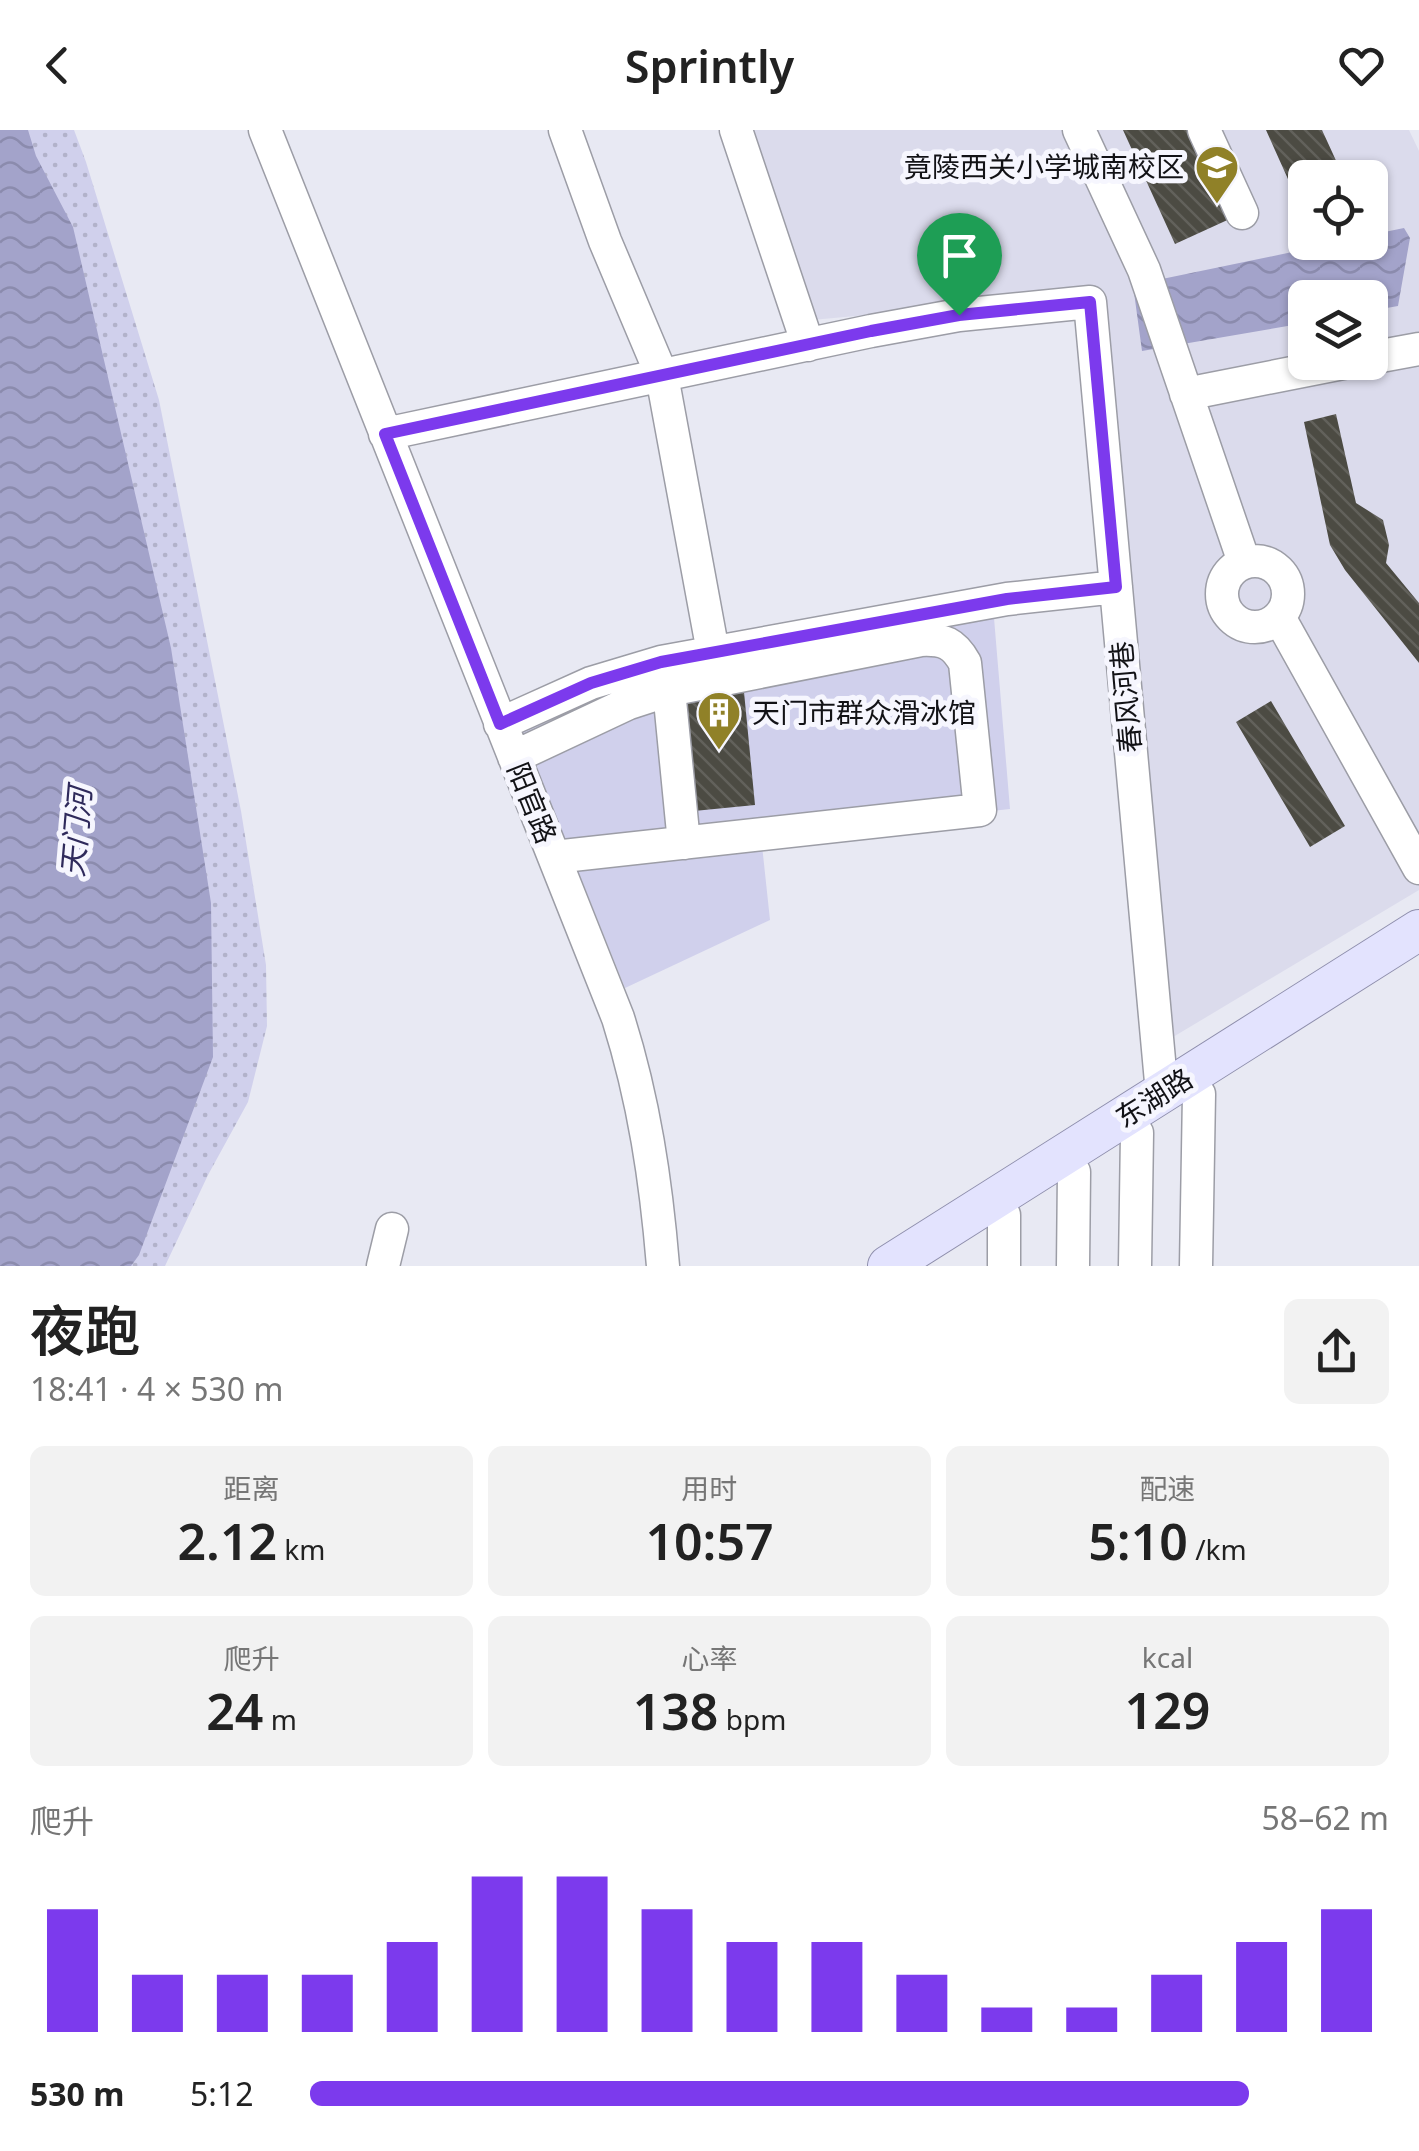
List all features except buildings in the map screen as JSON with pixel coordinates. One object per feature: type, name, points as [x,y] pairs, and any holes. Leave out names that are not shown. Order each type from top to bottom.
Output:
[{"type":"main road","name":"东湖路","points":[[923,1266],[1137,1134],[1180,1094],[1419,930]]},
{"type":"main road","name":"东湖路","points":[[888,1266],[1419,958]]},
{"type":"street","name":"阳官路","points":[[265,130],[618,1018],[636,1075],[656,1190],[663,1266]]},
{"type":"street","points":[[564,130],[662,376],[713,652]]},
{"type":"street","points":[[385,434],[808,345],[736,130]]},
{"type":"street","points":[[1079,130],[1144,270],[1244,562]]},
{"type":"street","points":[[1204,130],[1242,213]]},
{"type":"street","name":"春风河巷","points":[[808,345],[959,315],[1090,302],[1116,587],[1180,1094],[1196,1266]]},
{"type":"street","points":[[1388,355],[1419,349]]},
{"type":"street","points":[[1186,394],[1288,374]]},
{"type":"street","points":[[1244,562],[1266,562],[1283,575],[1288,597],[1279,617],[1259,627],[1237,622],[1224,606],[1223,584],[1244,562]]},
{"type":"street","points":[[500,724],[609,677],[713,652],[1007,599],[1116,587]]},
{"type":"street","points":[[1279,617],[1419,868]]},
{"type":"street","points":[[514,758],[629,704],[669,690],[920,640],[940,640],[956,646],[965,664],[980,810],[554,857]]},
{"type":"street","points":[[669,690],[684,843]]},
{"type":"street","points":[[1134,1266],[1137,1134]]},
{"type":"street","points":[[1073,1266],[1074,1172]]},
{"type":"street","points":[[1004,1216],[1004,1266]]},
{"type":"street","points":[[383,1266],[392,1229]]},
{"type":"shaded area","points":[[0,130],[74,130],[86,162],[159,400],[241,811],[266,965],[267,1026],[248,1102],[165,1266],[0,1266]]},
{"type":"shaded area","points":[[748,130],[1409,130],[1419,151],[1419,890],[1163,1043],[1093,294],[812,320]]},
{"type":"shaded area","points":[[993,606],[1010,809],[761,836],[770,920],[625,988],[518,722],[590,689]]},
{"type":"water","name":"天门河","points":[[0,130],[28,130],[36,156],[73,227],[171,648],[211,903],[213,1057],[139,1255],[131,1266],[0,1266]]},
{"type":"water","points":[[1404,228],[1410,238],[1398,306],[1388,308],[1388,280],[1288,280],[1288,326],[1142,351],[1133,285],[1288,253],[1288,260],[1388,260],[1388,231]]},
{"type":"place","name":"竟陵西关小学城南校区","points":[[1217,205]]},
{"type":"place","name":"天门市群众滑冰馆","points":[[719,751]]},
{"type":"route","points":[[1090,302],[1116,587],[1007,599],[661,662],[591,683],[500,724],[385,434],[959,315],[1090,302]]}]
